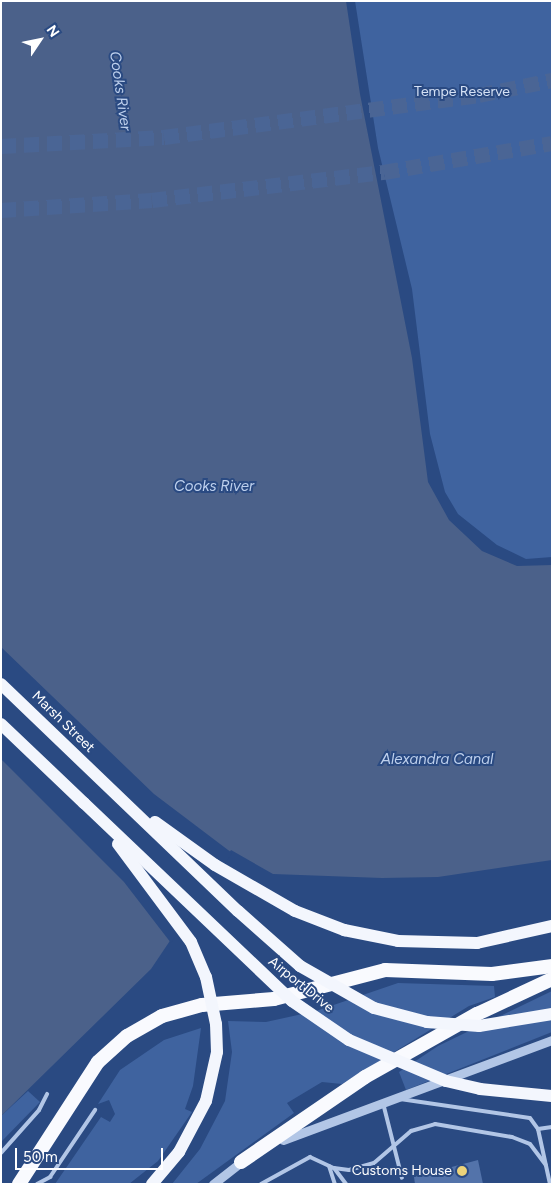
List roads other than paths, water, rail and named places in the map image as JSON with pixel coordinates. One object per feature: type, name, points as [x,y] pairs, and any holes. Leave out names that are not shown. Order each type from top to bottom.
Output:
[{"type":"highway","points":[[20,1184],[98,1062],[127,1036],[162,1016],[202,1005],[274,999],[385,970],[492,974],[552,966]]},
{"type":"highway","points":[[241,1162],[365,1077],[462,1022],[552,979]]},
{"type":"main road","name":"Marsh Street","points":[[1,684],[103,782]]},
{"type":"main road","points":[[1,724],[84,803],[183,929],[206,977],[216,1024],[217,1052],[206,1101],[184,1145],[152,1184]]},
{"type":"main road","points":[[103,782],[170,834],[272,900],[344,930],[398,941],[477,943],[552,926]]},
{"type":"main road","points":[[103,782],[274,944],[348,996],[401,1017],[459,1026],[505,1024],[552,1014]]},
{"type":"main road","name":"Airport Drive","points":[[84,803],[292,1001],[349,1040],[380,1056],[446,1081],[480,1089],[552,1096]]},
{"type":"street","points":[[213,1184],[241,1162],[320,1124],[398,1098],[552,1040]]},
{"type":"lane","points":[[1,1153],[39,1110],[47,1094]]},
{"type":"lane","points":[[398,1098],[518,1114],[530,1118],[538,1129],[550,1184]]},
{"type":"lane","points":[[383,1103],[402,1178]]},
{"type":"lane","points":[[37,1184],[50,1177],[95,1110]]},
{"type":"lane","points":[[334,1168],[349,1170],[374,1163],[418,1127],[435,1124],[512,1137],[530,1144],[546,1165]]},
{"type":"lane","points":[[538,1129],[552,1127]]},
{"type":"lane","points":[[262,1183],[305,1158],[316,1157],[334,1168],[346,1184]]},
{"type":"lane","points":[[328,1164],[335,1184]]},
{"type":"water","name":"Cooks River","points":[[1,1],[346,1],[360,94],[412,358],[428,482],[449,520],[482,551],[517,566],[552,565],[552,860],[438,877],[382,878],[273,874],[231,850],[151,969],[1,1116]]},
{"type":"tunnel","points":[[1,146],[164,137],[479,95],[552,80]]},
{"type":"tunnel","points":[[1,210],[152,200],[384,172],[552,143]]},
{"type":"place","name":"Customs House","points":[[462,1171]]},
{"type":"park label","name":"Tempe Reserve","points":[[462,92]]},
{"type":"water label","name":"Alexandra Canal","points":[[437,760]]}]
